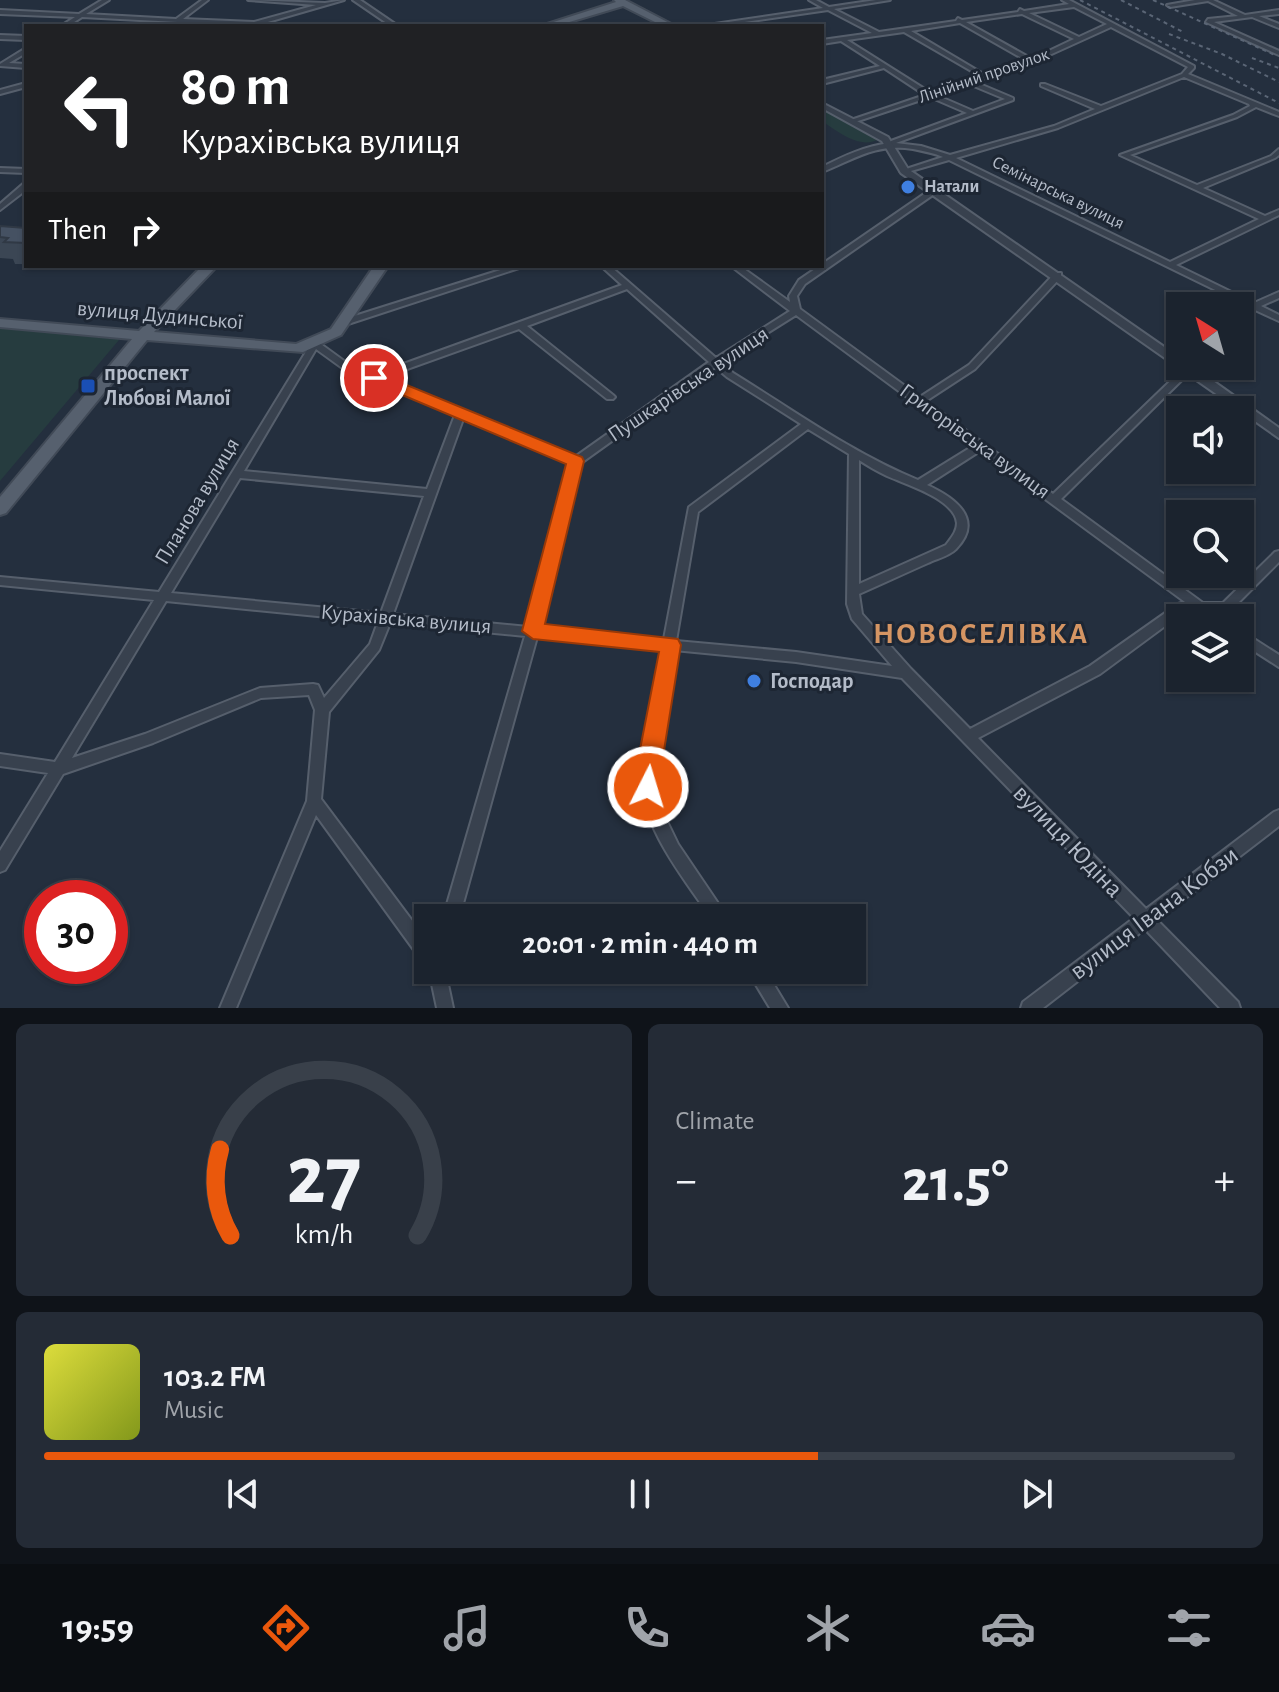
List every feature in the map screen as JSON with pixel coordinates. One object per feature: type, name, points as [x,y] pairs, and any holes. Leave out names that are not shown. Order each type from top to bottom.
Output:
[{"type":"main road","points":[[552,24],[621,1],[666,24]]},
{"type":"main road","points":[[0,509],[143,335],[208,268]]},
{"type":"main road","name":"Планова вулиця","points":[[315,344],[330,337],[345,322],[380,268]]},
{"type":"main road","name":"вулиця Дудинської","points":[[0,323],[284,349],[315,344]]},
{"type":"street","points":[[67,24],[106,0]]},
{"type":"street","points":[[179,20],[205,0]]},
{"type":"street","points":[[251,0],[326,4]]},
{"type":"street","points":[[0,12],[254,24],[341,0]]},
{"type":"street","points":[[356,0],[392,24]]},
{"type":"street","points":[[812,0],[877,33]]},
{"type":"street","points":[[718,24],[887,0]]},
{"type":"street","points":[[904,171],[1056,127],[1184,75],[1192,67],[1065,0]]},
{"type":"street","points":[[1170,5],[1208,0],[1243,16]]},
{"type":"street","points":[[824,42],[1074,5]]},
{"type":"street","points":[[1019,11],[1080,40]]},
{"type":"street","points":[[1279,12],[1208,21],[1279,53]]},
{"type":"street","points":[[1253,15],[1279,26]]},
{"type":"street","points":[[958,20],[1032,61]]},
{"type":"street","name":"Лінійний провулок","points":[[853,121],[1032,61],[1112,24]]},
{"type":"street","points":[[904,29],[985,77]]},
{"type":"street","points":[[0,37],[24,38]]},
{"type":"street","points":[[842,39],[930,95],[973,113]]},
{"type":"street","points":[[1,64],[24,51]]},
{"type":"street","points":[[1,64],[24,66]]},
{"type":"street","points":[[824,82],[883,67]]},
{"type":"street","points":[[1184,75],[1279,114]]},
{"type":"street","points":[[824,169],[866,149],[891,143],[1011,99],[969,82]]},
{"type":"street","points":[[1043,85],[1102,109]]},
{"type":"street","points":[[0,92],[24,86]]},
{"type":"street","points":[[1252,102],[1253,107],[1235,116],[1124,155],[1264,218]]},
{"type":"street","name":"Семінарська вулиця","points":[[824,106],[891,143],[951,158],[1225,292]]},
{"type":"street","points":[[891,143],[904,171],[1166,352]]},
{"type":"street","points":[[1199,187],[1273,157],[1279,151]]},
{"type":"street","points":[[0,170],[24,171]]},
{"type":"street","points":[[0,208],[24,188]]},
{"type":"street","points":[[824,267],[933,192]]},
{"type":"street","points":[[1169,265],[1279,212]]},
{"type":"street","points":[[345,322],[506,268]]},
{"type":"street","points":[[607,268],[715,362],[854,453],[891,474],[920,484],[959,513],[964,524],[961,537],[950,548],[853,592],[854,453]]},
{"type":"street","name":"Григорівська вулиця","points":[[738,268],[1196,604]]},
{"type":"street","points":[[796,311],[793,296],[802,282],[822,268]]},
{"type":"street","points":[[920,401],[972,367],[1058,275]]},
{"type":"street","points":[[374,378],[628,286]]},
{"type":"street","points":[[1254,306],[1279,295]]},
{"type":"street","name":"Семінарська вулиця","points":[[1254,306],[1279,318]]},
{"type":"street","name":"Пушкарівська вулиця","points":[[576,461],[715,362],[796,311]]},
{"type":"street","points":[[520,325],[610,397]]},
{"type":"street","points":[[315,344],[348,368],[576,461],[533,631],[455,904]]},
{"type":"street","name":"Планова вулиця","points":[[0,865],[315,344]]},
{"type":"street","points":[[1054,499],[1172,380]]},
{"type":"street","points":[[1205,380],[1279,434]]},
{"type":"street","points":[[322,710],[375,646],[460,414]]},
{"type":"street","points":[[711,904],[659,827],[649,803],[647,770],[693,510],[808,424]]},
{"type":"street","points":[[920,484],[980,446]]},
{"type":"street","points":[[239,474],[431,493]]},
{"type":"street","points":[[1230,604],[1279,555]]},
{"type":"street","name":"Курахівська вулиця","points":[[0,581],[855,663],[906,673]]},
{"type":"street","name":"вулиця Юдіна","points":[[853,592],[856,616],[906,673],[1232,1008]]},
{"type":"street","points":[[968,737],[1095,670],[1166,619]]},
{"type":"street","points":[[1254,645],[1279,662]]},
{"type":"street","points":[[0,760],[59,769],[148,739],[260,693],[313,689],[322,710],[314,801],[228,1008]]},
{"type":"street","points":[[314,801],[414,936]]},
{"type":"street","name":"вулиця Івана Кобзи","points":[[1029,1008],[1279,817]]},
{"type":"street","points":[[440,984],[445,1008]]},
{"type":"street","points":[[764,984],[780,1008]]},
{"type":"green space","points":[[824,111],[879,139],[857,141],[824,122]]},
{"type":"green space","points":[[10,324],[124,334],[0,481],[0,327]]},
{"type":"building","points":[[0,226],[24,228],[24,243],[4,242],[8,238],[0,237]]},
{"type":"railway","points":[[1080,0],[1279,103]]},
{"type":"railway","points":[[1121,0],[1185,33]]},
{"type":"railway","points":[[1153,0],[1277,56]]},
{"type":"railway","points":[[1169,34],[1222,54],[1279,82]]},
{"type":"railway","points":[[1252,58],[1279,68]]},
{"type":"place","name":"Натали","points":[[908,187]]},
{"type":"place","name":"проспект Любові Малої","points":[[88,386]]},
{"type":"place","name":"Господар","points":[[754,681]]},
{"type":"district","name":"НОВОСЕЛІВКА","points":[[981,634]]},
{"type":"route","points":[[374,378],[576,461],[533,631],[671,645],[647,770],[648,787]]}]
